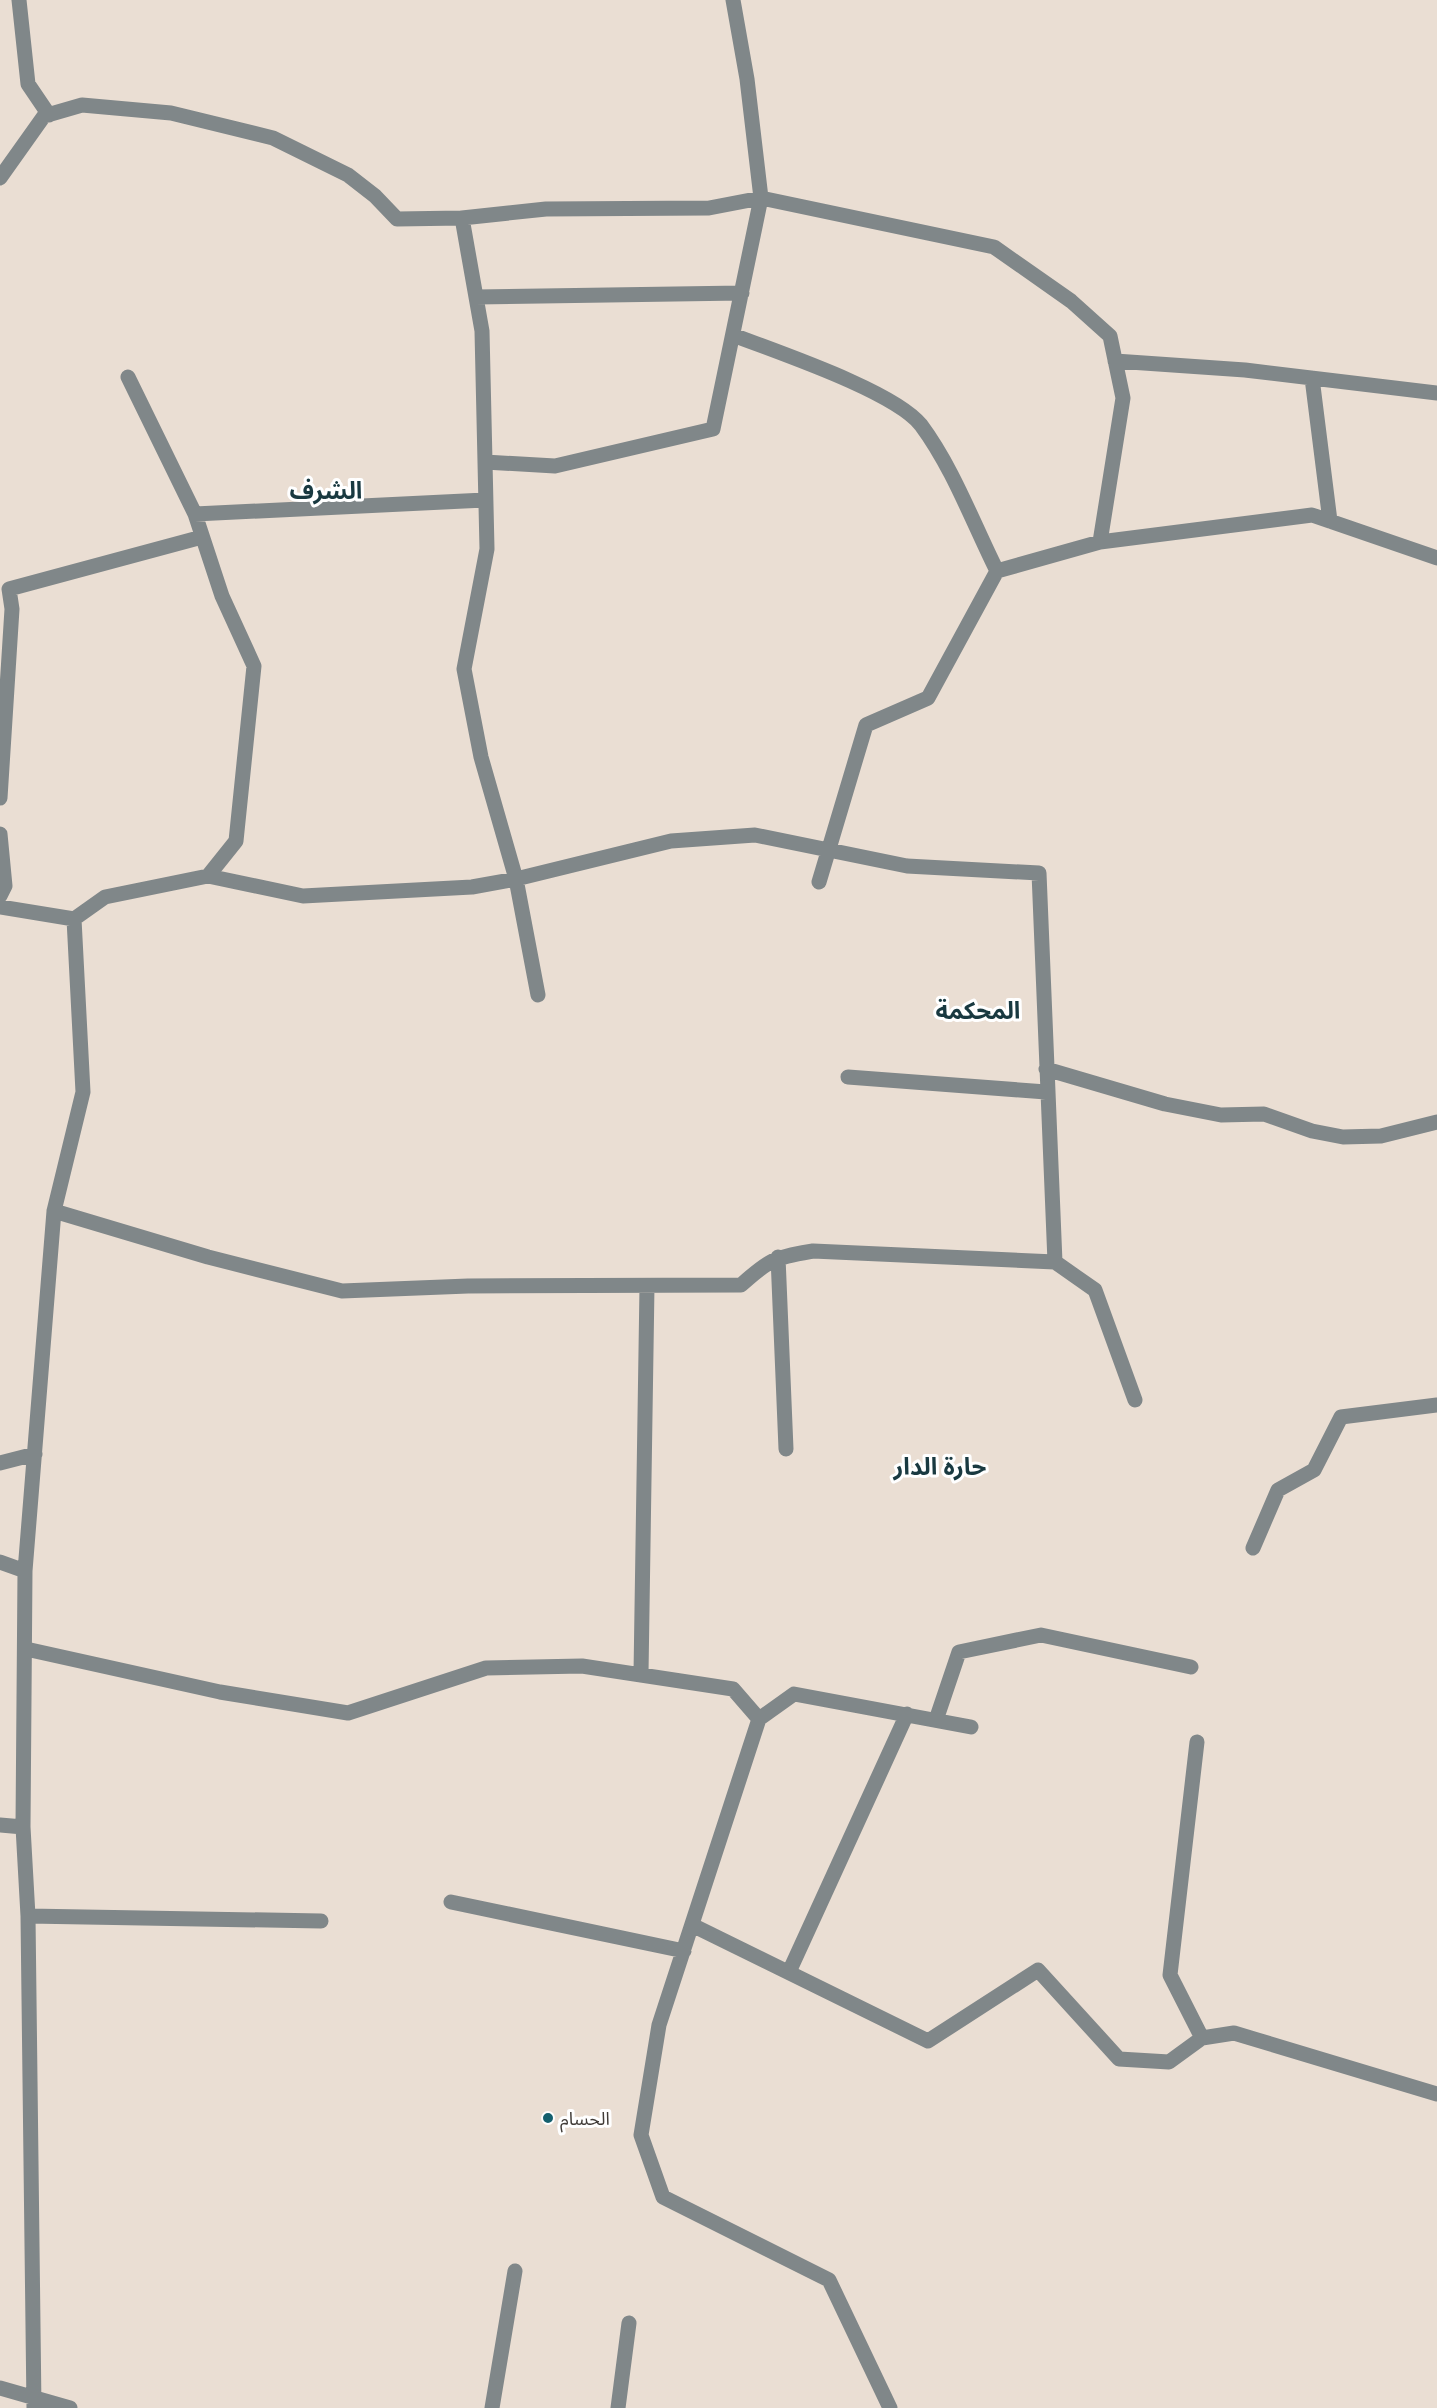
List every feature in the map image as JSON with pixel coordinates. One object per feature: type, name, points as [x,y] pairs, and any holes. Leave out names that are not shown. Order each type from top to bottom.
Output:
[{"type":"street","points":[[19,0],[28,84],[49,115]]},
{"type":"street","points":[[485,462],[555,466],[713,429],[761,198],[747,79],[733,0]]},
{"type":"street","points":[[0,178],[44,116],[82,105],[171,113],[273,138],[348,175],[375,196],[397,219],[462,218],[546,208],[709,208],[761,198],[994,247],[1071,301],[1110,336],[1123,398],[1100,542]]},
{"type":"street","points":[[462,218],[482,331],[486,549],[464,669],[481,757],[516,879],[538,995]]},
{"type":"street","points":[[476,297],[742,293]]},
{"type":"street","points":[[733,335],[817,368],[894,402],[920,424],[943,462],[997,571]]},
{"type":"street","points":[[1115,361],[1312,378],[1437,393]]},
{"type":"street","points":[[128,377],[195,514],[222,596],[254,666],[236,841],[208,876]]},
{"type":"street","points":[[1312,378],[1329,521]]},
{"type":"street","points":[[195,514],[485,500]]},
{"type":"street","points":[[819,882],[866,725],[928,698],[997,571],[1100,542],[1312,515],[1437,558]]},
{"type":"street","points":[[0,798],[5,628],[12,609],[9,589],[202,537]]},
{"type":"street","points":[[0,834],[5,886],[0,896]]},
{"type":"street","points":[[0,907],[74,919],[105,897],[208,876],[303,896],[472,887],[516,879],[671,841],[755,835],[907,866],[1039,873],[1046,1092],[1055,1262]]},
{"type":"street","points":[[34,2403],[28,1916],[23,1827],[25,1571],[54,1211],[83,1092],[74,919]]},
{"type":"street","points":[[1046,1069],[1165,1104],[1221,1115],[1264,1114],[1312,1131],[1343,1137],[1381,1136],[1437,1122]]},
{"type":"street","points":[[848,1077],[1046,1092]]},
{"type":"street","points":[[54,1211],[208,1257],[342,1291],[468,1286],[741,1285],[767,1262],[778,1257],[813,1251],[1055,1262],[1095,1290],[1135,1400]]},
{"type":"street","points":[[778,1257],[786,1449]]},
{"type":"street","points":[[641,1674],[647,1286]]},
{"type":"street","points":[[1253,1548],[1278,1490],[1314,1470],[1341,1417],[1437,1405]]},
{"type":"street","points":[[0,1463],[35,1454]]},
{"type":"street","points":[[0,1562],[25,1571]]},
{"type":"street","points":[[936,1720],[959,1652],[1041,1635],[1191,1667]]},
{"type":"street","points":[[26,1649],[220,1692],[348,1713],[486,1668],[582,1666],[733,1689],[759,1719]]},
{"type":"street","points":[[890,2408],[829,2280],[663,2197],[641,2135],[658,2025],[759,1719],[794,1694],[971,1726]]},
{"type":"street","points":[[789,1972],[907,1714]]},
{"type":"street","points":[[1197,1742],[1170,1975],[1202,2038]]},
{"type":"street","points":[[0,1825],[23,1827]]},
{"type":"street","points":[[451,1902],[684,1951]]},
{"type":"street","points":[[28,1916],[321,1921]]},
{"type":"street","points":[[692,1925],[927,2041],[1038,1970],[1119,2060],[1169,2062],[1202,2038],[1234,2034],[1437,2094]]},
{"type":"street","points":[[492,2408],[515,2271]]},
{"type":"street","points":[[618,2408],[629,2323]]},
{"type":"street","points":[[0,2388],[34,2403],[70,2408]]},
{"type":"place","name":"الحسام","points":[[548,2118]]},
{"type":"district","name":"الشرف","points":[[326,489]]},
{"type":"district","name":"المحكمة","points":[[978,1009]]},
{"type":"district","name":"حارة الدار","points":[[940,1465]]}]
